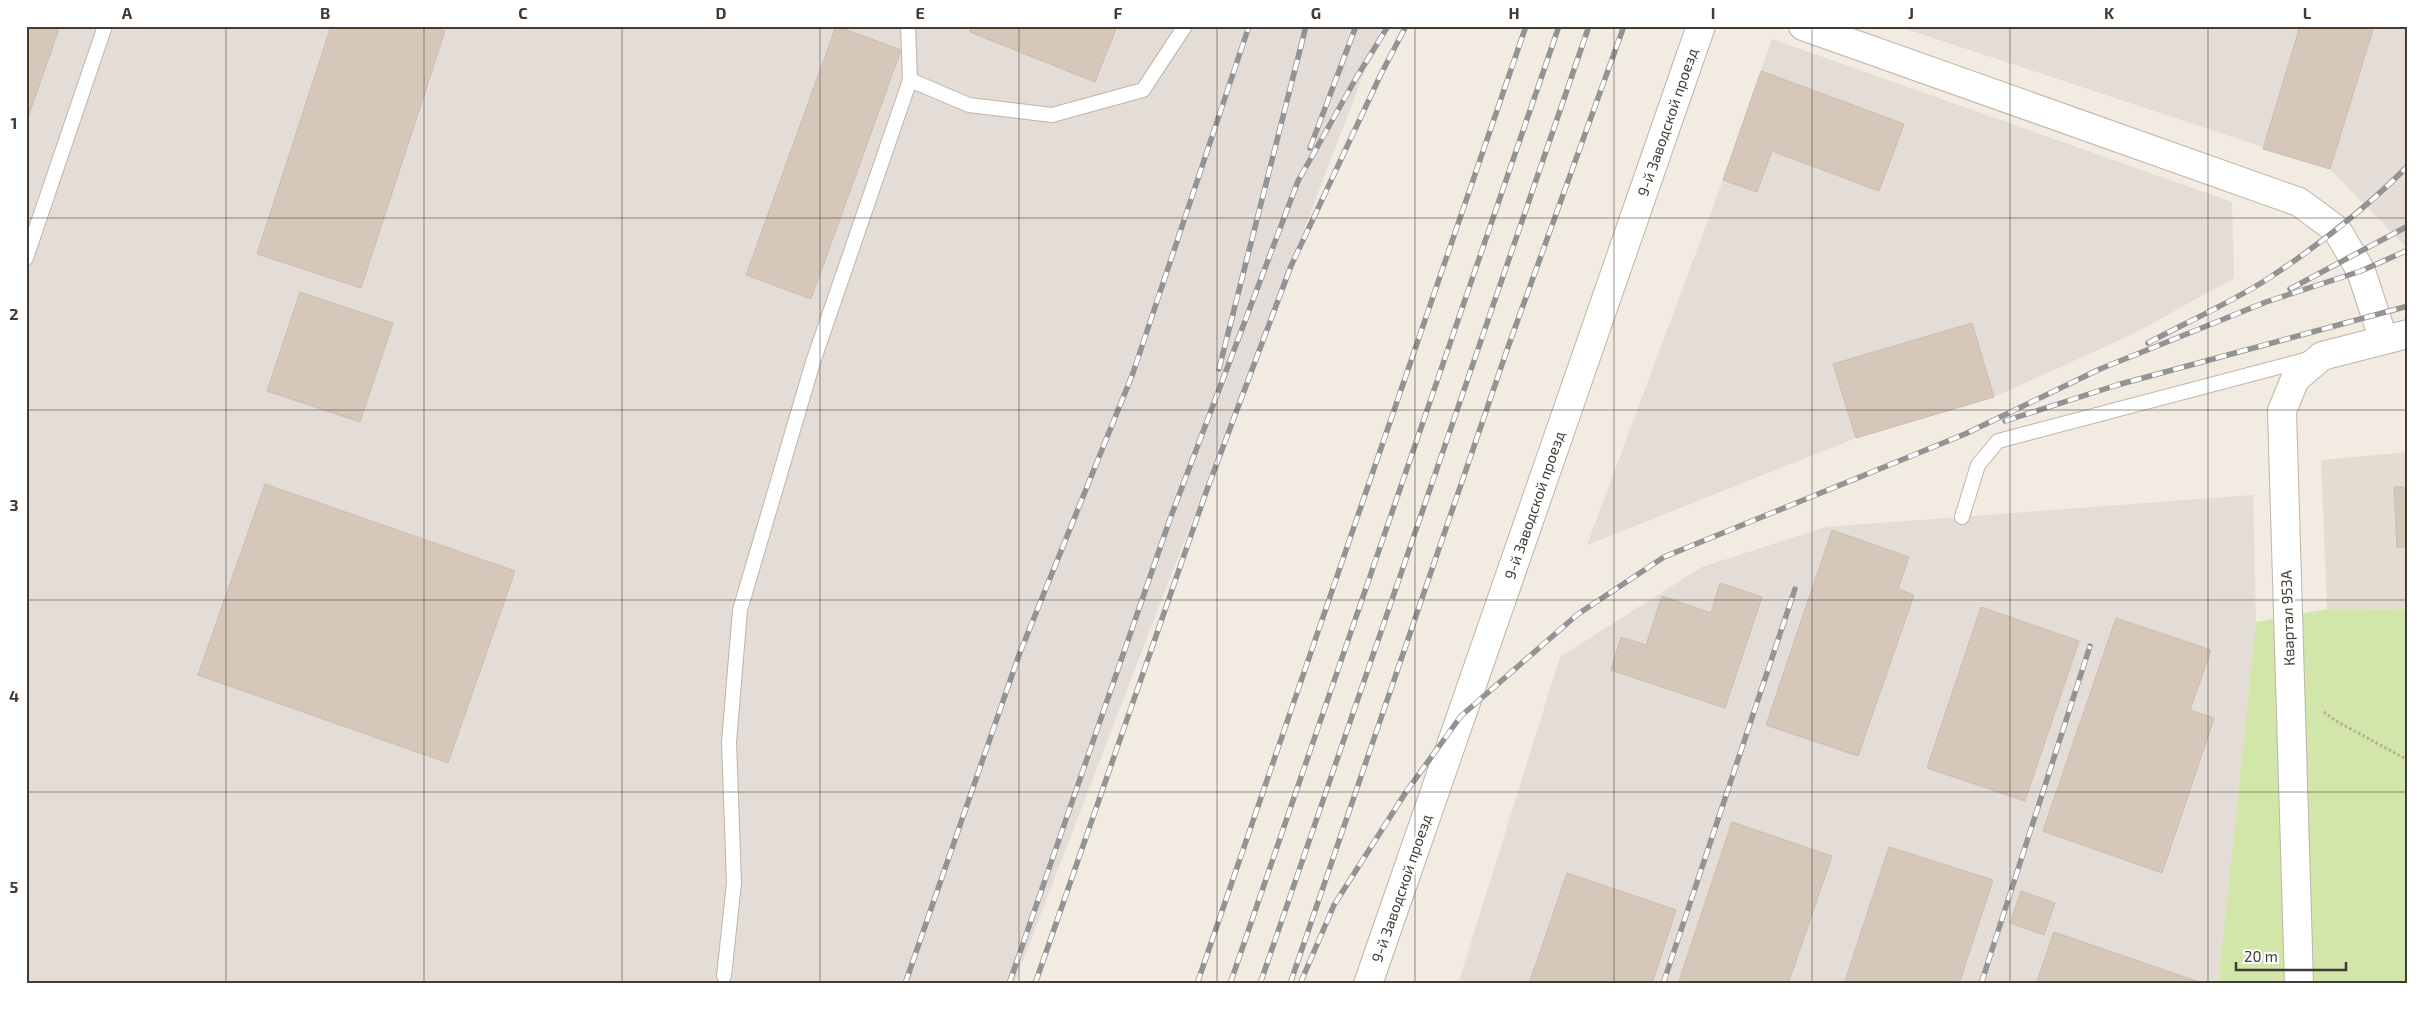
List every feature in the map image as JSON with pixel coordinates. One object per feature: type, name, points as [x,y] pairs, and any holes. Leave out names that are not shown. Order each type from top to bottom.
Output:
[{"type":"street","name":"9-й Заводской проезд","points":[[1368,984],[1701,26]]},
{"type":"street","points":[[1803,26],[2299,202],[2337,230],[2395,336]]},
{"type":"street","name":"Квартал 953А","points":[[2299,984],[2282,411],[2295,379],[2322,356],[2395,336]]},
{"type":"lane","points":[[26,258],[105,26]]},
{"type":"lane","points":[[724,976],[734,883],[730,742],[740,610],[813,362],[910,80],[908,26]]},
{"type":"lane","points":[[910,80],[969,106],[1052,115],[1143,90],[1185,26]]},
{"type":"lane","points":[[1962,516],[1978,465],[1998,441],[2322,356]]},
{"type":"path","points":[[2290,685],[2336,721],[2408,760]]},
{"type":"shaded area","points":[[26,26],[1382,26],[1014,984],[26,984]]},
{"type":"shaded area","points":[[1897,26],[2408,26],[2408,249],[2330,169]]},
{"type":"shaded area","points":[[1772,39],[2232,202],[2234,278],[2133,334],[1994,397],[1856,438],[1587,545],[1723,180]]},
{"type":"shaded area","points":[[2408,452],[2408,610],[2327,609],[2321,460]]},
{"type":"shaded area","points":[[2253,495],[2256,622],[2218,984],[1458,984],[1560,657],[1702,567],[1826,527]]},
{"type":"green space","points":[[2327,609],[2408,610],[2408,984],[2218,984],[2256,622]]},
{"type":"building","points":[[26,26],[60,26],[26,123]]},
{"type":"building","points":[[331,26],[431,26],[445,31],[361,288],[257,254]]},
{"type":"building","points":[[836,26],[901,50],[811,299],[746,275]]},
{"type":"building","points":[[972,26],[1117,26],[1095,82],[970,32]]},
{"type":"building","points":[[2300,26],[2374,26],[2330,169],[2263,149]]},
{"type":"building","points":[[1761,71],[1904,124],[1879,191],[1772,151],[1757,192],[1723,180]]},
{"type":"building","points":[[300,292],[393,323],[360,422],[267,391]]},
{"type":"building","points":[[1972,323],[1994,397],[1856,438],[1833,364]]},
{"type":"building","points":[[265,484],[515,571],[448,763],[198,675]]},
{"type":"building","points":[[2394,487],[2408,487],[2408,547],[2397,547]]},
{"type":"building","points":[[1832,530],[1909,557],[1898,589],[1914,595],[1858,756],[1766,725]]},
{"type":"building","points":[[1720,583],[1762,597],[1725,708],[1611,670],[1621,637],[1646,645],[1662,596],[1711,613]]},
{"type":"building","points":[[1981,607],[2079,641],[2025,801],[1927,768]]},
{"type":"building","points":[[2116,618],[2211,650],[2190,710],[2214,718],[2162,873],[2043,831]]},
{"type":"building","points":[[1732,822],[1832,856],[1788,984],[1678,984]]},
{"type":"building","points":[[1889,847],[1993,880],[1959,984],[1844,984]]},
{"type":"building","points":[[1567,873],[1676,910],[1652,984],[1529,984]]},
{"type":"building","points":[[2021,891],[2055,903],[2044,935],[2010,923]]},
{"type":"building","points":[[2054,932],[2205,984],[2036,984]]},
{"type":"railway","points":[[905,984],[1019,655],[1133,373],[1249,26]]},
{"type":"railway","points":[[1219,369],[1306,26]]},
{"type":"railway","points":[[1310,148],[1356,26]]},
{"type":"railway","points":[[1009,984],[1170,519],[1298,181],[1388,26]]},
{"type":"railway","points":[[1035,984],[1205,495],[1291,266],[1381,74],[1406,26]]},
{"type":"railway","points":[[1197,984],[1526,26]]},
{"type":"railway","points":[[1230,984],[1559,26]]},
{"type":"railway","points":[[1260,984],[1589,26]]},
{"type":"railway","points":[[1290,984],[1507,350],[1624,26]]},
{"type":"railway","points":[[2148,343],[2266,280],[2322,241],[2408,166]]},
{"type":"railway","points":[[2290,289],[2408,226]]},
{"type":"railway","points":[[1300,984],[1334,905],[1406,792],[1461,716],[1578,614],[1664,557],[1965,434],[2100,369],[2266,302],[2361,271],[2408,250]]},
{"type":"railway","points":[[2005,421],[2117,385],[2408,306]]},
{"type":"railway","points":[[1663,984],[1795,589]]},
{"type":"railway","points":[[1981,984],[2090,646]]}]
